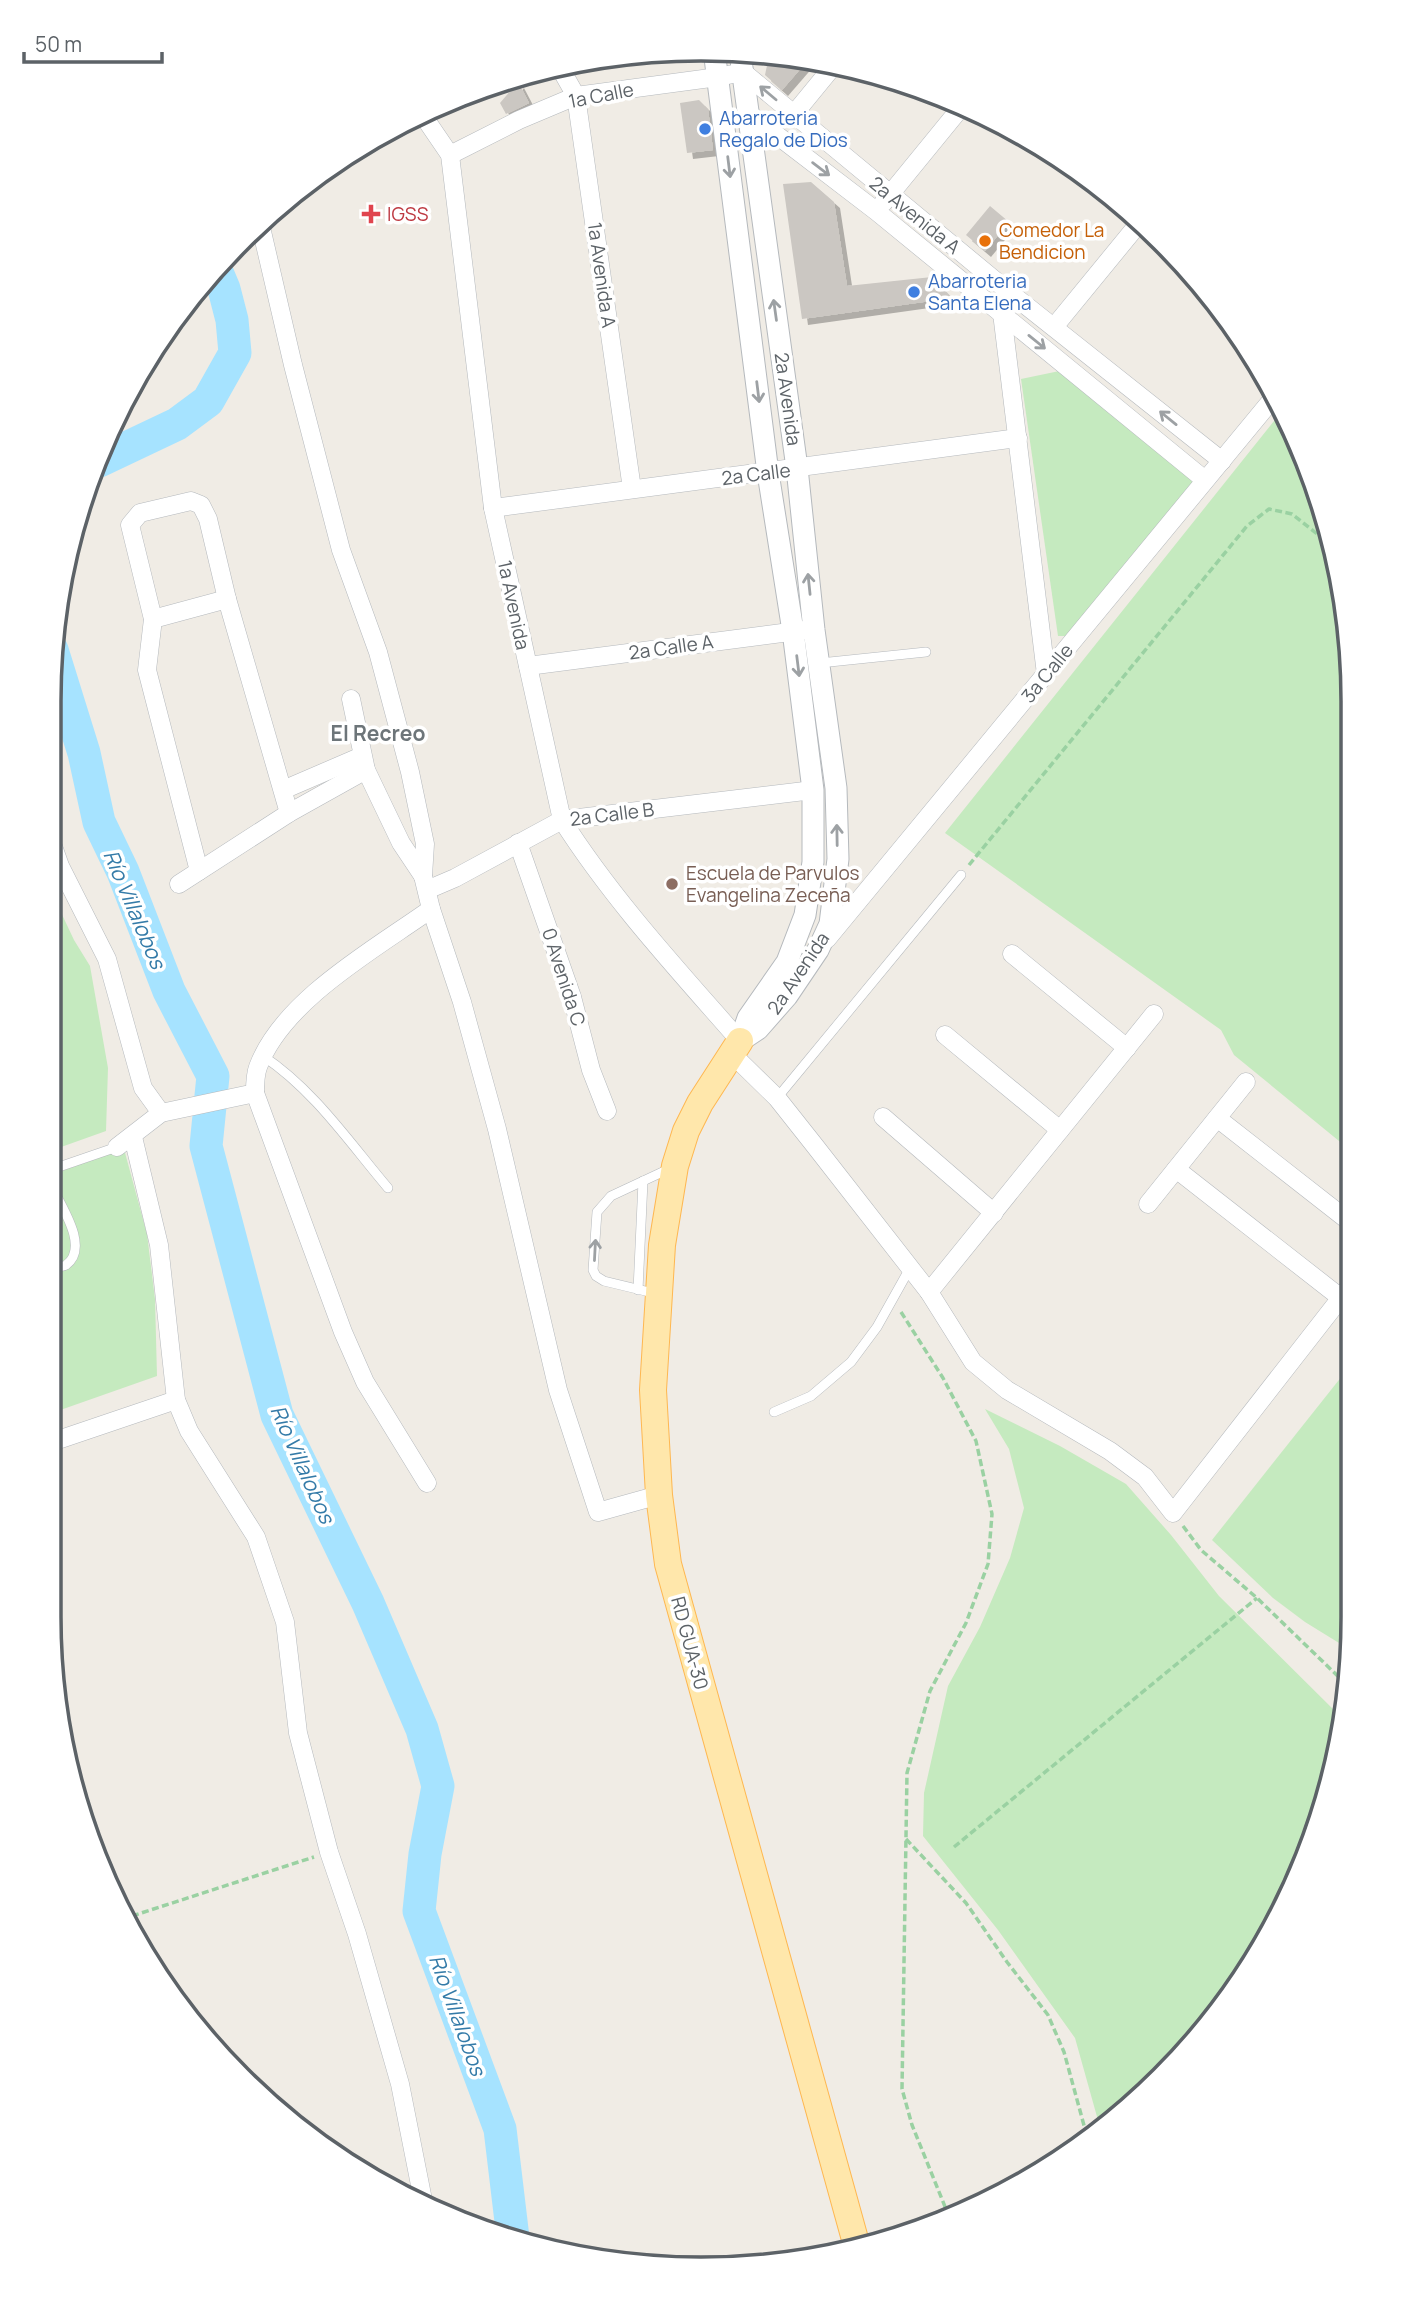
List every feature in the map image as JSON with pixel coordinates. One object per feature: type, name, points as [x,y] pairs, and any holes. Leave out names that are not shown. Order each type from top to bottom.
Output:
[{"type":"main road","name":"RD GUA-30","points":[[736,1048],[700,1103],[686,1131],[675,1166],[662,1245],[649,1292],[659,1495],[668,1564],[855,2238]]},
{"type":"street","name":"2a Avenida","points":[[716,62],[768,473],[804,630],[819,663],[836,788],[838,859],[831,924],[818,950],[787,996],[736,1048]]},
{"type":"street","name":"1a Calle","points":[[450,155],[519,120],[576,96],[718,77],[739,63]]},
{"type":"street","name":"2a Avenida","points":[[736,1048],[748,1018],[787,962],[797,939],[805,915],[813,862],[813,790],[797,468],[748,113],[744,63]]},
{"type":"street","name":"2a Avenida A","points":[[748,63],[794,114],[890,195],[1222,461]]},
{"type":"street","points":[[794,114],[827,74]]},
{"type":"street","name":"1a Avenida A","points":[[565,76],[576,96],[632,489]]},
{"type":"street","name":"2a Avenida A","points":[[748,113],[876,211],[1205,480]]},
{"type":"street","points":[[876,211],[955,114]]},
{"type":"street","name":"1a Avenida","points":[[428,123],[450,155],[493,508],[562,820],[587,859],[673,964],[929,1292],[973,1362],[1007,1390],[1110,1451],[1145,1477],[1173,1513]]},
{"type":"street","points":[[1054,327],[1133,230]]},
{"type":"street","points":[[263,236],[341,550],[378,652],[410,772],[425,844],[425,883],[431,909],[462,1002],[497,1129],[558,1390],[598,1512],[659,1495]]},
{"type":"street","points":[[1002,313],[1046,674]]},
{"type":"street","name":"3a Calle","points":[[818,950],[1268,405]]},
{"type":"street","name":"2a Calle","points":[[493,508],[1018,438]]},
{"type":"street","points":[[199,871],[148,670],[153,619],[130,526],[140,513],[191,500],[201,505],[208,519],[227,599],[289,813]]},
{"type":"street","points":[[153,619],[227,599]]},
{"type":"street","name":"2a Calle A","points":[[528,666],[804,630]]},
{"type":"street","points":[[351,699],[364,763],[401,844],[425,883]]},
{"type":"street","points":[[283,790],[364,763]]},
{"type":"street","points":[[178,884],[364,763]]},
{"type":"street","name":"2a Calle B","points":[[425,883],[455,878],[562,820],[813,790]]},
{"type":"street","name":"0 Avenida C","points":[[518,843],[572,997],[591,1070],[607,1111]]},
{"type":"street","points":[[61,868],[107,959],[143,1088],[164,1112]]},
{"type":"street","points":[[427,1483],[365,1382],[343,1332],[255,1093],[257,1069],[263,1056],[270,1042],[295,1010],[328,982],[431,909]]},
{"type":"street","points":[[797,939],[818,950]]},
{"type":"street","points":[[1012,954],[1127,1048]]},
{"type":"street","points":[[929,1292],[1154,1014]]},
{"type":"street","points":[[945,1035],[1060,1130]]},
{"type":"street","points":[[1149,1204],[1246,1082]]},
{"type":"street","points":[[117,1147],[164,1112],[255,1093]]},
{"type":"street","points":[[883,1117],[994,1213]]},
{"type":"street","points":[[1217,1118],[1341,1215]]},
{"type":"street","points":[[133,1136],[159,1245],[176,1400],[188,1431],[256,1537],[285,1622],[298,1733],[329,1852],[357,1934],[400,2084],[422,2193]]},
{"type":"street","points":[[1176,1169],[1341,1289]]},
{"type":"street","points":[[1173,1513],[1341,1297]]},
{"type":"street","points":[[61,1439],[176,1400]]},
{"type":"lane","points":[[819,663],[926,652]]},
{"type":"lane","points":[[777,1098],[961,875]]},
{"type":"lane","points":[[263,1056],[285,1071],[314,1100],[388,1188]]},
{"type":"lane","points":[[61,1166],[117,1147]]},
{"type":"lane","points":[[643,1181],[649,1292],[604,1282],[596,1276],[593,1270],[597,1212],[611,1196],[643,1181],[675,1166]]},
{"type":"lane","points":[[61,1206],[76,1238],[76,1251],[66,1264],[61,1266]]},
{"type":"lane","points":[[774,1412],[811,1396],[851,1362],[877,1327],[910,1268]]},
{"type":"path","points":[[961,875],[1247,526],[1269,509],[1292,514],[1319,536]]},
{"type":"path","points":[[892,1298],[943,1378],[976,1441],[992,1514],[988,1564],[966,1623],[930,1691],[907,1773],[902,2089],[912,2124],[946,2208]]},
{"type":"path","points":[[1173,1513],[1201,1549],[1257,1598],[1337,1676]]},
{"type":"path","points":[[954,1847],[1257,1598]]},
{"type":"path","points":[[906,1839],[967,1903],[1007,1962],[1048,2015],[1064,2052],[1085,2129]]},
{"type":"path","points":[[135,1915],[329,1852]]},
{"type":"green space","points":[[1069,369],[1197,478],[1075,636],[1058,636],[1021,379]]},
{"type":"green space","points":[[1276,419],[1307,495],[1319,535],[1335,617],[1339,659],[1341,1143],[1234,1055],[1221,1030],[945,833]]},
{"type":"green space","points":[[61,912],[90,966],[108,1068],[106,1131],[61,1147]]},
{"type":"green space","points":[[124,1149],[147,1234],[155,1299],[157,1376],[61,1410],[61,1171]]},
{"type":"green space","points":[[1341,1377],[1340,1643],[1273,1598],[1212,1540]]},
{"type":"green space","points":[[985,1409],[1060,1446],[1126,1484],[1219,1596],[1334,1710],[1319,1783],[1307,1823],[1275,1900],[1255,1937],[1209,2006],[1182,2039],[1123,2098],[1098,2119],[1075,2038],[998,1930],[923,1836],[924,1793],[948,1686],[980,1627],[1010,1558],[1024,1508],[1009,1449]]},
{"type":"building","points":[[767,65],[800,70],[782,90],[765,75]]},
{"type":"building","points":[[521,87],[529,103],[506,114],[500,103],[511,90]]},
{"type":"building","points":[[699,100],[708,109],[713,150],[687,153],[680,103]]},
{"type":"building","points":[[811,182],[834,202],[847,286],[932,277],[952,298],[802,319],[783,184]]},
{"type":"building","points":[[990,206],[1009,222],[985,251],[966,235]]},
{"type":"waterway","name":"Río Villalobos","points":[[110,456],[177,424],[208,401],[235,353],[232,320],[220,279]]},
{"type":"waterway","name":"Río Villalobos","points":[[62,682],[84,753],[99,822],[123,872],[169,991],[213,1076],[206,1146],[277,1415],[368,1603],[422,1729],[438,1786],[425,1854],[419,1911],[500,2129],[512,2228]]},
{"type":"place","name":"Abarroteria Regalo de Dios","points":[[705,129]]},
{"type":"place","name":"IGSS","points":[[371,214]]},
{"type":"place","name":"Comedor La Bendicion","points":[[985,241]]},
{"type":"place","name":"Abarroteria Santa Elena","points":[[914,292]]},
{"type":"place","name":"Escuela de Parvulos Evangelina Zeceña","points":[[672,884]]},
{"type":"district","name":"El Recreo","points":[[378,733]]}]
